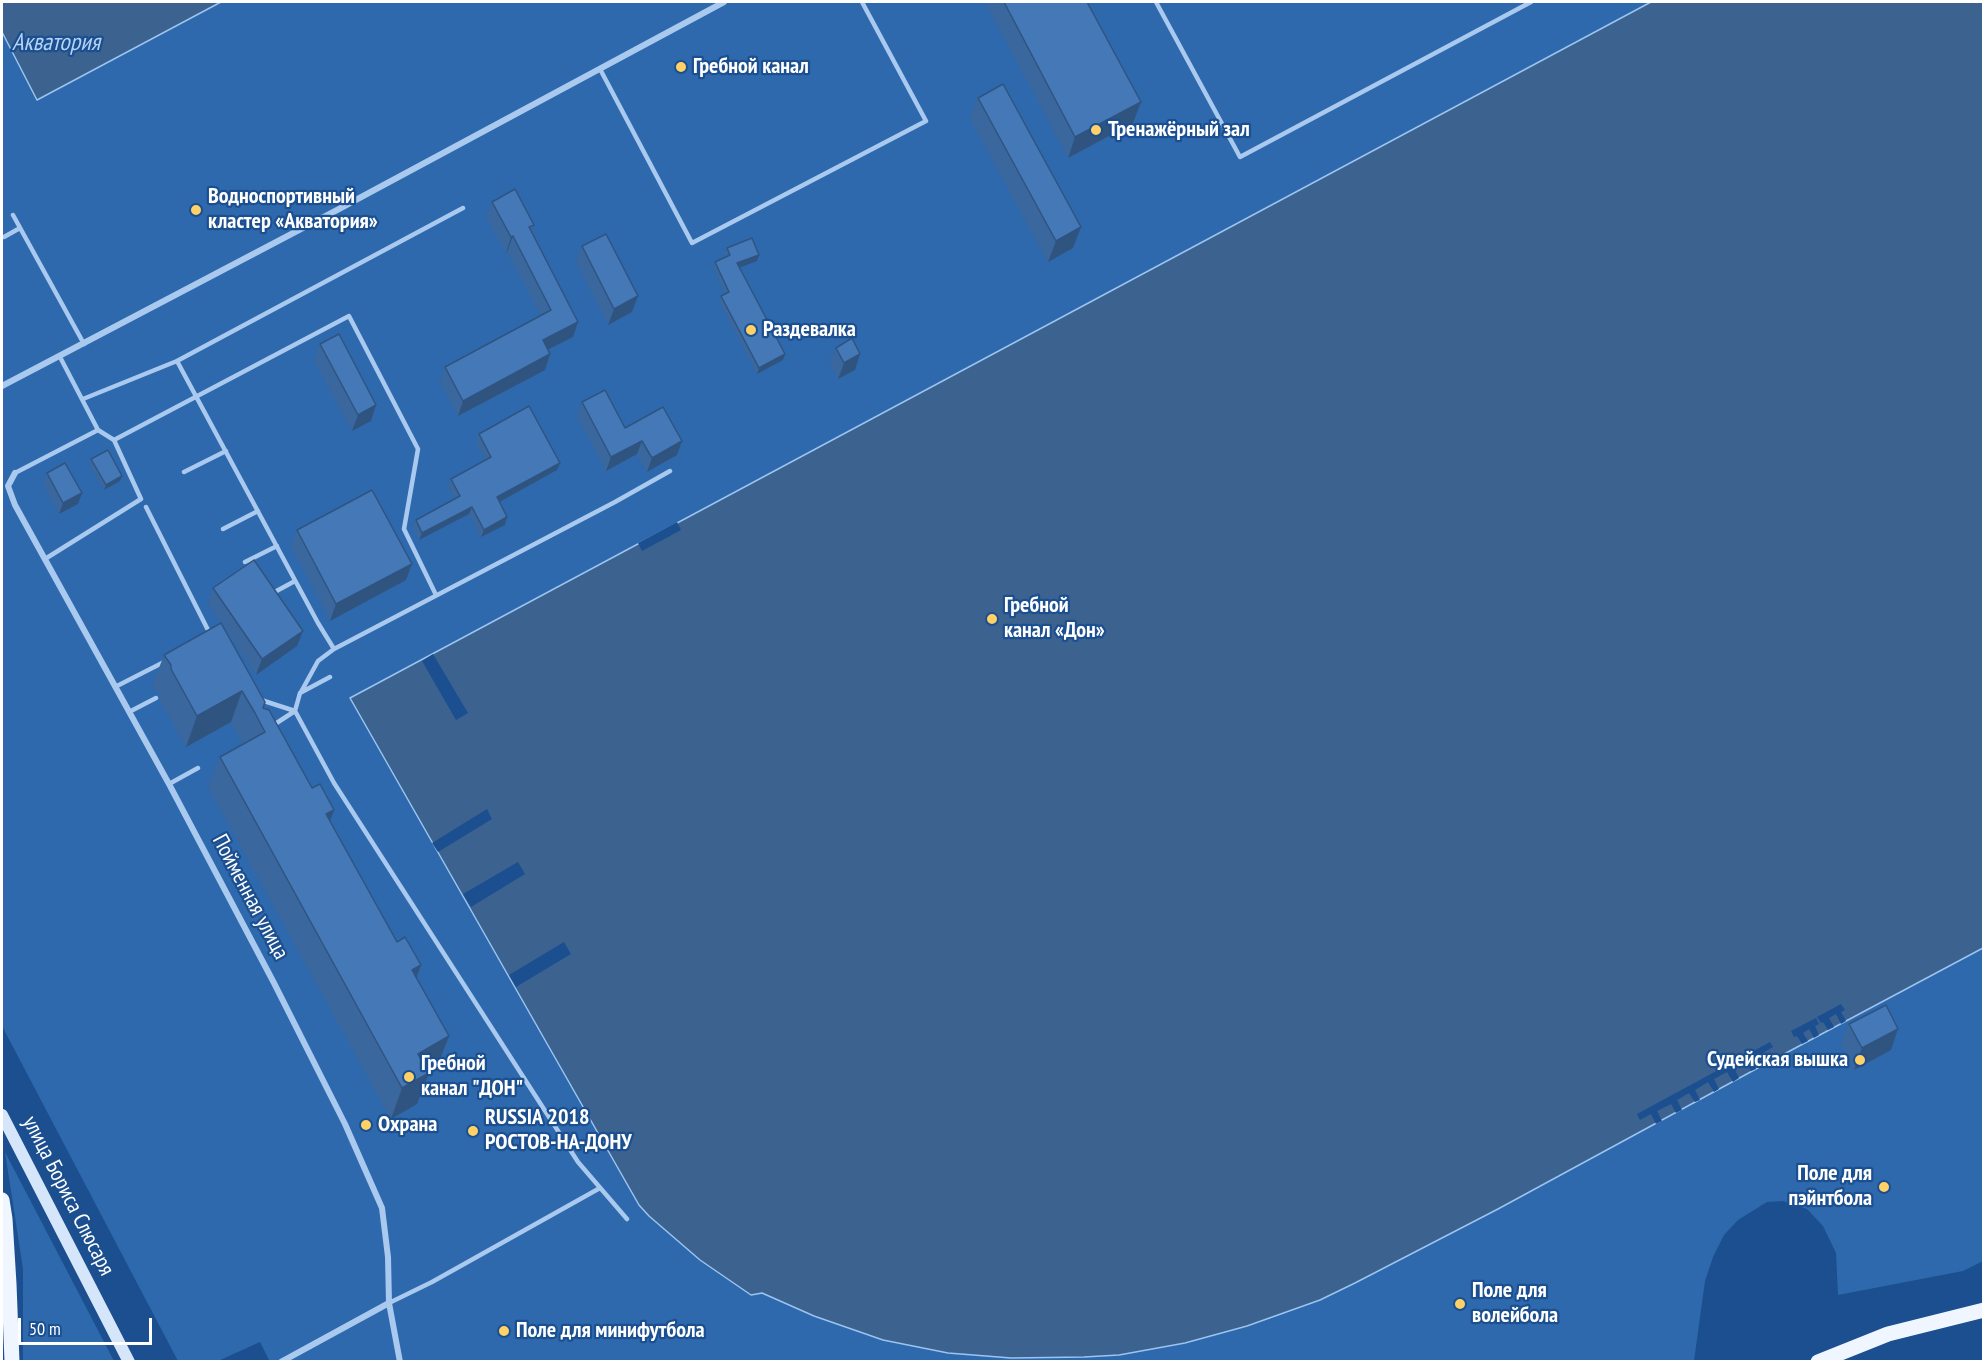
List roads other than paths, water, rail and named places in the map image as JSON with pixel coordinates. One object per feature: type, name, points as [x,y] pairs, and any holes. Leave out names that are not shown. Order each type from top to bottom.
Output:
[{"type":"main road","name":"улица Бориса Слюсаря","points":[[2,1115],[129,1362]]},
{"type":"main road","points":[[2,1200],[5,1219],[12,1362]]},
{"type":"main road","points":[[1818,1362],[1888,1334],[1983,1310]]},
{"type":"street","points":[[2,386],[724,2]]},
{"type":"street","name":"Пойменная улица","points":[[15,473],[8,486],[15,504],[169,784],[274,983],[345,1124],[382,1208],[388,1257],[389,1303],[400,1362]]},
{"type":"street","points":[[281,1362],[389,1303]]},
{"type":"lane","points":[[600,69],[692,243],[926,121],[862,2]]},
{"type":"lane","points":[[1156,2],[1240,157],[1531,2]]},
{"type":"lane","points":[[83,399],[177,361],[464,208]]},
{"type":"lane","points":[[13,215],[84,344]]},
{"type":"lane","points":[[4,237],[20,228]]},
{"type":"lane","points":[[114,440],[349,316],[418,448],[404,529],[436,595]]},
{"type":"lane","points":[[45,559],[141,499],[114,440],[98,429],[60,357]]},
{"type":"lane","points":[[177,361],[334,649]]},
{"type":"lane","points":[[15,473],[98,429]]},
{"type":"lane","points":[[184,472],[226,451]]},
{"type":"lane","points":[[265,731],[295,711],[300,693],[318,661],[334,649],[670,471]]},
{"type":"lane","points":[[146,507],[211,636],[201,642]]},
{"type":"lane","points":[[223,529],[258,511]]},
{"type":"lane","points":[[246,562],[277,546]]},
{"type":"lane","points":[[267,596],[296,581]]},
{"type":"lane","points":[[116,687],[171,658]]},
{"type":"lane","points":[[300,693],[330,677]]},
{"type":"lane","points":[[255,692],[262,701],[295,711],[334,783],[578,1162],[627,1219]]},
{"type":"lane","points":[[129,712],[156,698]]},
{"type":"lane","points":[[169,784],[198,768]]},
{"type":"lane","points":[[389,1303],[432,1282],[600,1188]]},
{"type":"water","name":"Акватория","points":[[2,2],[221,2],[37,100],[2,32]]},
{"type":"water","name":"Гребной канал «Дон»","points":[[1651,2],[1983,2],[1983,948],[1498,1209],[1355,1283],[1320,1300],[1247,1326],[1185,1343],[1119,1355],[1084,1357],[1011,1358],[948,1353],[883,1340],[814,1316],[762,1293],[751,1295],[700,1260],[639,1205],[350,698]]},
{"type":"place","name":"Гребной канал","points":[[681,67]]},
{"type":"place","name":"Тренажёрный зал","points":[[1096,130]]},
{"type":"place","name":"Водноспортивный кластер «Акватория»","points":[[196,210]]},
{"type":"place","name":"Раздевалка","points":[[751,330]]},
{"type":"place","name":"Гребной канал «Дон»","points":[[992,619]]},
{"type":"place","name":"Судейская вышка","points":[[1860,1060]]},
{"type":"place","name":"Гребной канал \"ДОН\"","points":[[409,1077]]},
{"type":"place","name":"Охрана","points":[[366,1125]]},
{"type":"place","name":"RUSSIA 2018 РОСТОВ-НА-ДОНУ","points":[[473,1131]]},
{"type":"place","name":"Поле для пэйнтбола","points":[[1884,1187]]},
{"type":"place","name":"Поле для волейбола","points":[[1460,1304]]},
{"type":"place","name":"Поле для минифутбола","points":[[504,1331]]}]
